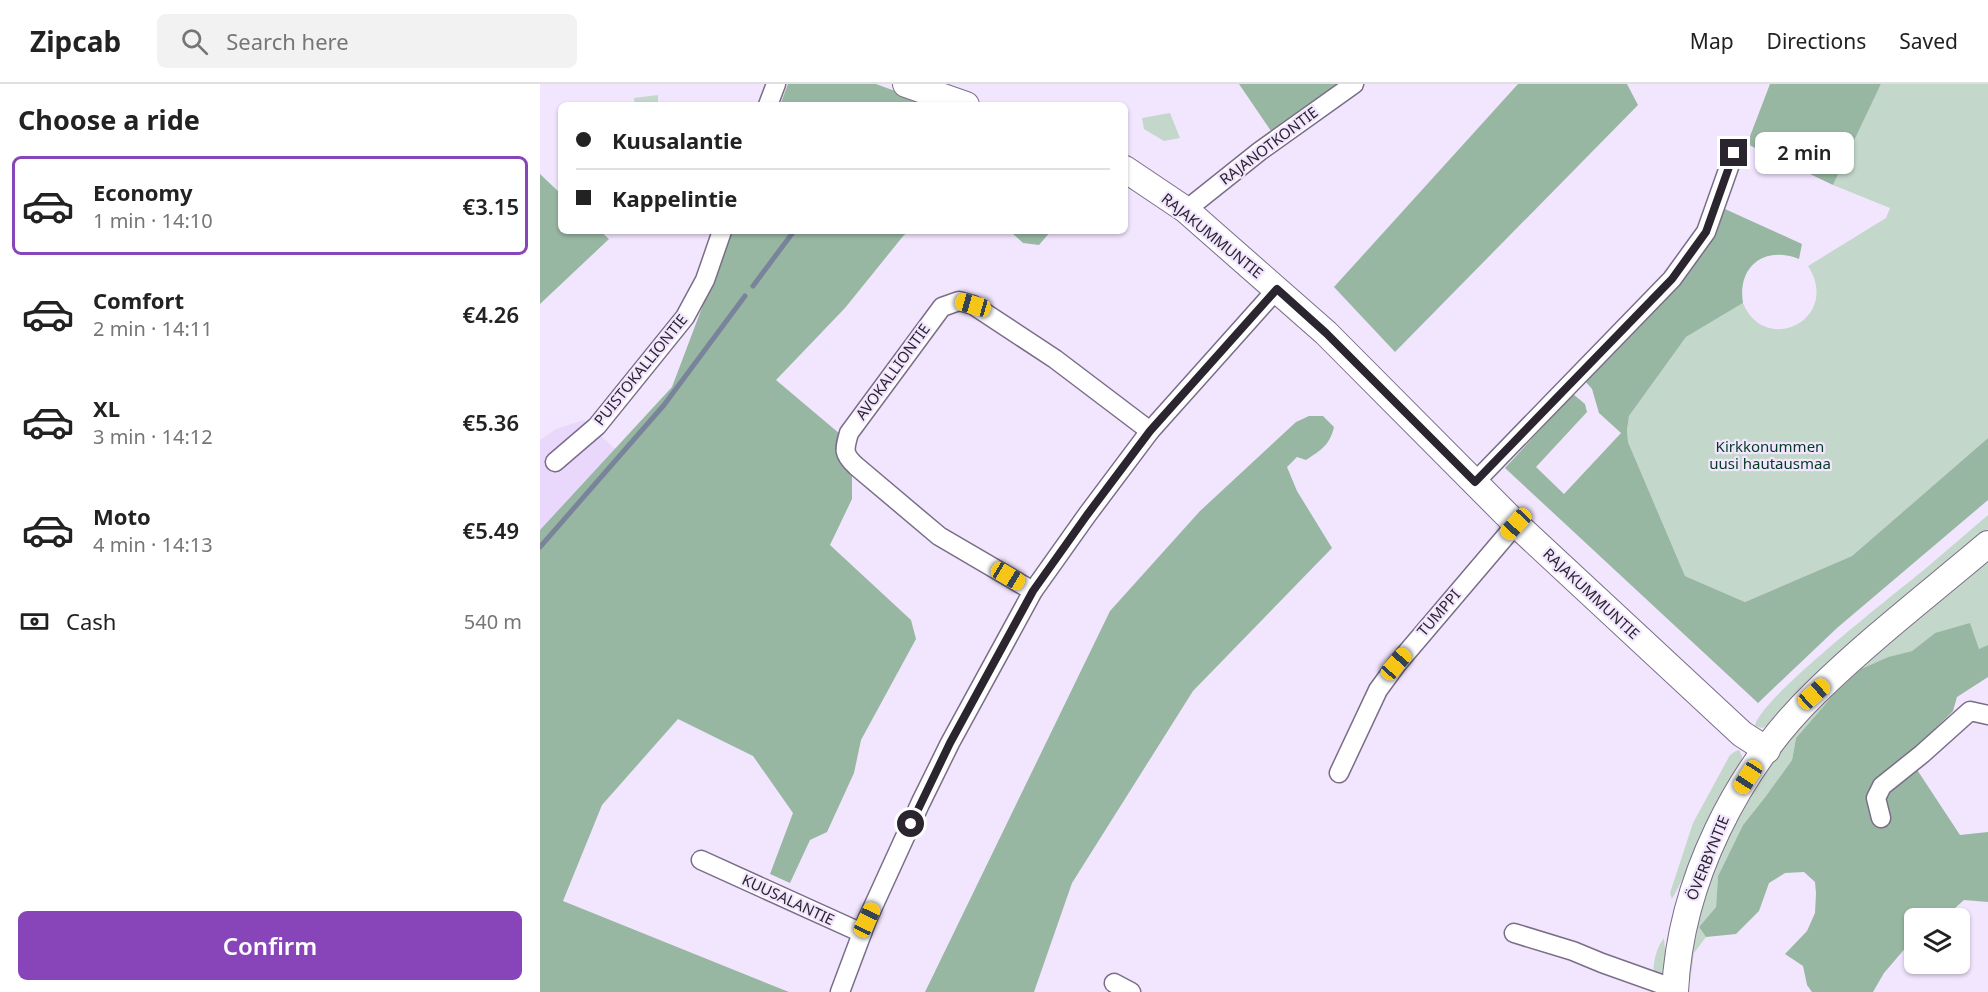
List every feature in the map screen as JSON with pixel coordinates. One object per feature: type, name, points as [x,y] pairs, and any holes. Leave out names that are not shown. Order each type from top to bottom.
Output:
[{"type":"street","points":[[769,102],[776,84]]},
{"type":"street","points":[[906,84],[957,102]]},
{"type":"street","name":"RAJANOTKONTIE","points":[[1186,210],[1260,151],[1354,84]]},
{"type":"street","points":[[1475,482],[1672,279],[1706,232],[1734,153]]},
{"type":"street","name":"RAJAKUMMUNTIE","points":[[1128,171],[1186,210],[1326,333],[1516,524],[1742,734],[1767,750]]},
{"type":"street","name":"PUISTOKALLIONTIE","points":[[555,462],[597,426],[685,317],[705,280],[721,234]]},
{"type":"street","points":[[840,992],[862,933],[950,743],[1033,591],[1150,431],[1277,289]]},
{"type":"street","name":"AVOKALLIONTIE","points":[[1033,591],[939,536],[856,466],[846,457],[845,448],[849,433],[942,307],[959,301],[973,305],[1055,359],[1150,431]]},
{"type":"street","name":"TUMPPI","points":[[1339,773],[1378,690],[1396,664],[1516,524]]},
{"type":"street","name":"ÖVERBYNTIE","points":[[1675,990],[1688,910],[1696,881],[1727,810],[1767,750],[1814,694],[1864,648],[1988,544]]},
{"type":"street","points":[[1881,818],[1876,798],[1882,786],[1970,711],[1988,715]]},
{"type":"street","name":"KUUSALANTIE","points":[[701,860],[862,933]]},
{"type":"street","points":[[1514,933],[1574,951],[1675,990]]},
{"type":"street","points":[[1114,983],[1131,992]]},
{"type":"shaded area","points":[[584,420],[616,450],[540,530],[540,440],[556,429]]},
{"type":"green space","points":[[788,84],[876,84],[925,102],[781,102]]},
{"type":"green space","points":[[1239,84],[1338,84],[1271,131]]},
{"type":"green space","points":[[1518,84],[1627,84],[1638,105],[1395,352],[1334,287]]},
{"type":"green space","points":[[1770,84],[1881,84],[1833,185],[1747,144]]},
{"type":"green space","name":"Kirkkonummen uusi hautausmaa","points":[[1881,84],[1988,84],[1988,438],[1852,556],[1745,602],[1685,576],[1628,442],[1629,416],[1686,337],[1743,303],[1754,319],[1767,327],[1782,329],[1796,325],[1808,315],[1815,302],[1816,285],[1808,266],[1886,218],[1890,208],[1833,185]]},
{"type":"green space","points":[[658,95],[658,102],[635,102],[634,98]]},
{"type":"green space","points":[[1170,113],[1180,138],[1164,141],[1144,129],[1142,118]]},
{"type":"green space","points":[[540,174],[558,191],[558,234],[603,234],[609,239],[540,304]]},
{"type":"green space","points":[[1725,209],[1802,244],[1799,259],[1786,255],[1775,255],[1764,257],[1756,262],[1744,279],[1743,303],[1686,337],[1629,416],[1628,442],[1685,576],[1745,602],[1852,556],[1988,438],[1988,500],[1837,628],[1758,703],[1505,468],[1573,394],[1585,404],[1587,412],[1536,467],[1564,494],[1621,433],[1599,413],[1592,389],[1585,381],[1709,245]]},
{"type":"green space","points":[[730,234],[906,234],[845,308],[776,380],[840,434],[837,458],[852,470],[852,499],[830,545],[911,620],[916,639],[861,740],[854,773],[827,832],[810,840],[790,883],[770,874],[793,813],[753,756],[678,719],[602,805],[563,901],[789,992],[540,992],[540,530],[672,387]]},
{"type":"green space","points":[[1013,234],[1048,234],[1039,245],[1023,243]]},
{"type":"green space","points":[[1309,416],[1323,416],[1334,427],[1330,438],[1324,446],[1306,460],[1297,457],[1287,467],[1297,491],[1332,548],[1193,691],[1072,883],[1034,992],[925,992],[1110,611],[1200,511],[1296,422]]},
{"type":"green space","points":[[1988,515],[1988,529],[1850,645],[1770,725],[1762,728],[1755,726],[1762,713],[1803,671]]},
{"type":"green space","points":[[1988,555],[1988,645],[1980,649],[1935,633],[1912,651],[1888,657],[1861,669],[1835,693],[1796,738],[1792,760],[1743,825],[1718,876],[1716,907],[1699,927],[1706,937],[1694,953],[1690,982],[1684,988],[1709,870],[1773,751],[1831,686]]},
{"type":"green space","points":[[1970,623],[1979,649],[1988,645],[1988,677],[1957,697],[1953,711],[1908,756],[1960,835],[1988,832],[1988,902],[1964,900],[1955,908],[1904,908],[1904,950],[1884,973],[1873,992],[1812,992],[1807,985],[1803,966],[1785,954],[1807,931],[1815,913],[1815,882],[1804,872],[1785,873],[1769,883],[1759,911],[1736,934],[1706,937],[1699,927],[1716,907],[1718,876],[1743,825],[1792,760],[1796,738],[1835,693],[1861,669],[1888,657],[1912,651],[1935,633]]},
{"type":"green space","points":[[1739,750],[1742,756],[1741,767],[1672,899],[1670,893],[1693,823],[1730,755]]},
{"type":"green space","points":[[1664,938],[1667,971],[1661,977],[1654,975],[1654,961]]},
{"type":"waterway","points":[[753,286],[792,234]]},
{"type":"waterway","points":[[540,547],[664,405],[745,296]]},
{"type":"route","points":[[911,824],[950,743],[1033,591],[1150,431],[1277,289],[1326,333],[1475,482],[1672,279],[1706,232],[1734,153]]}]
